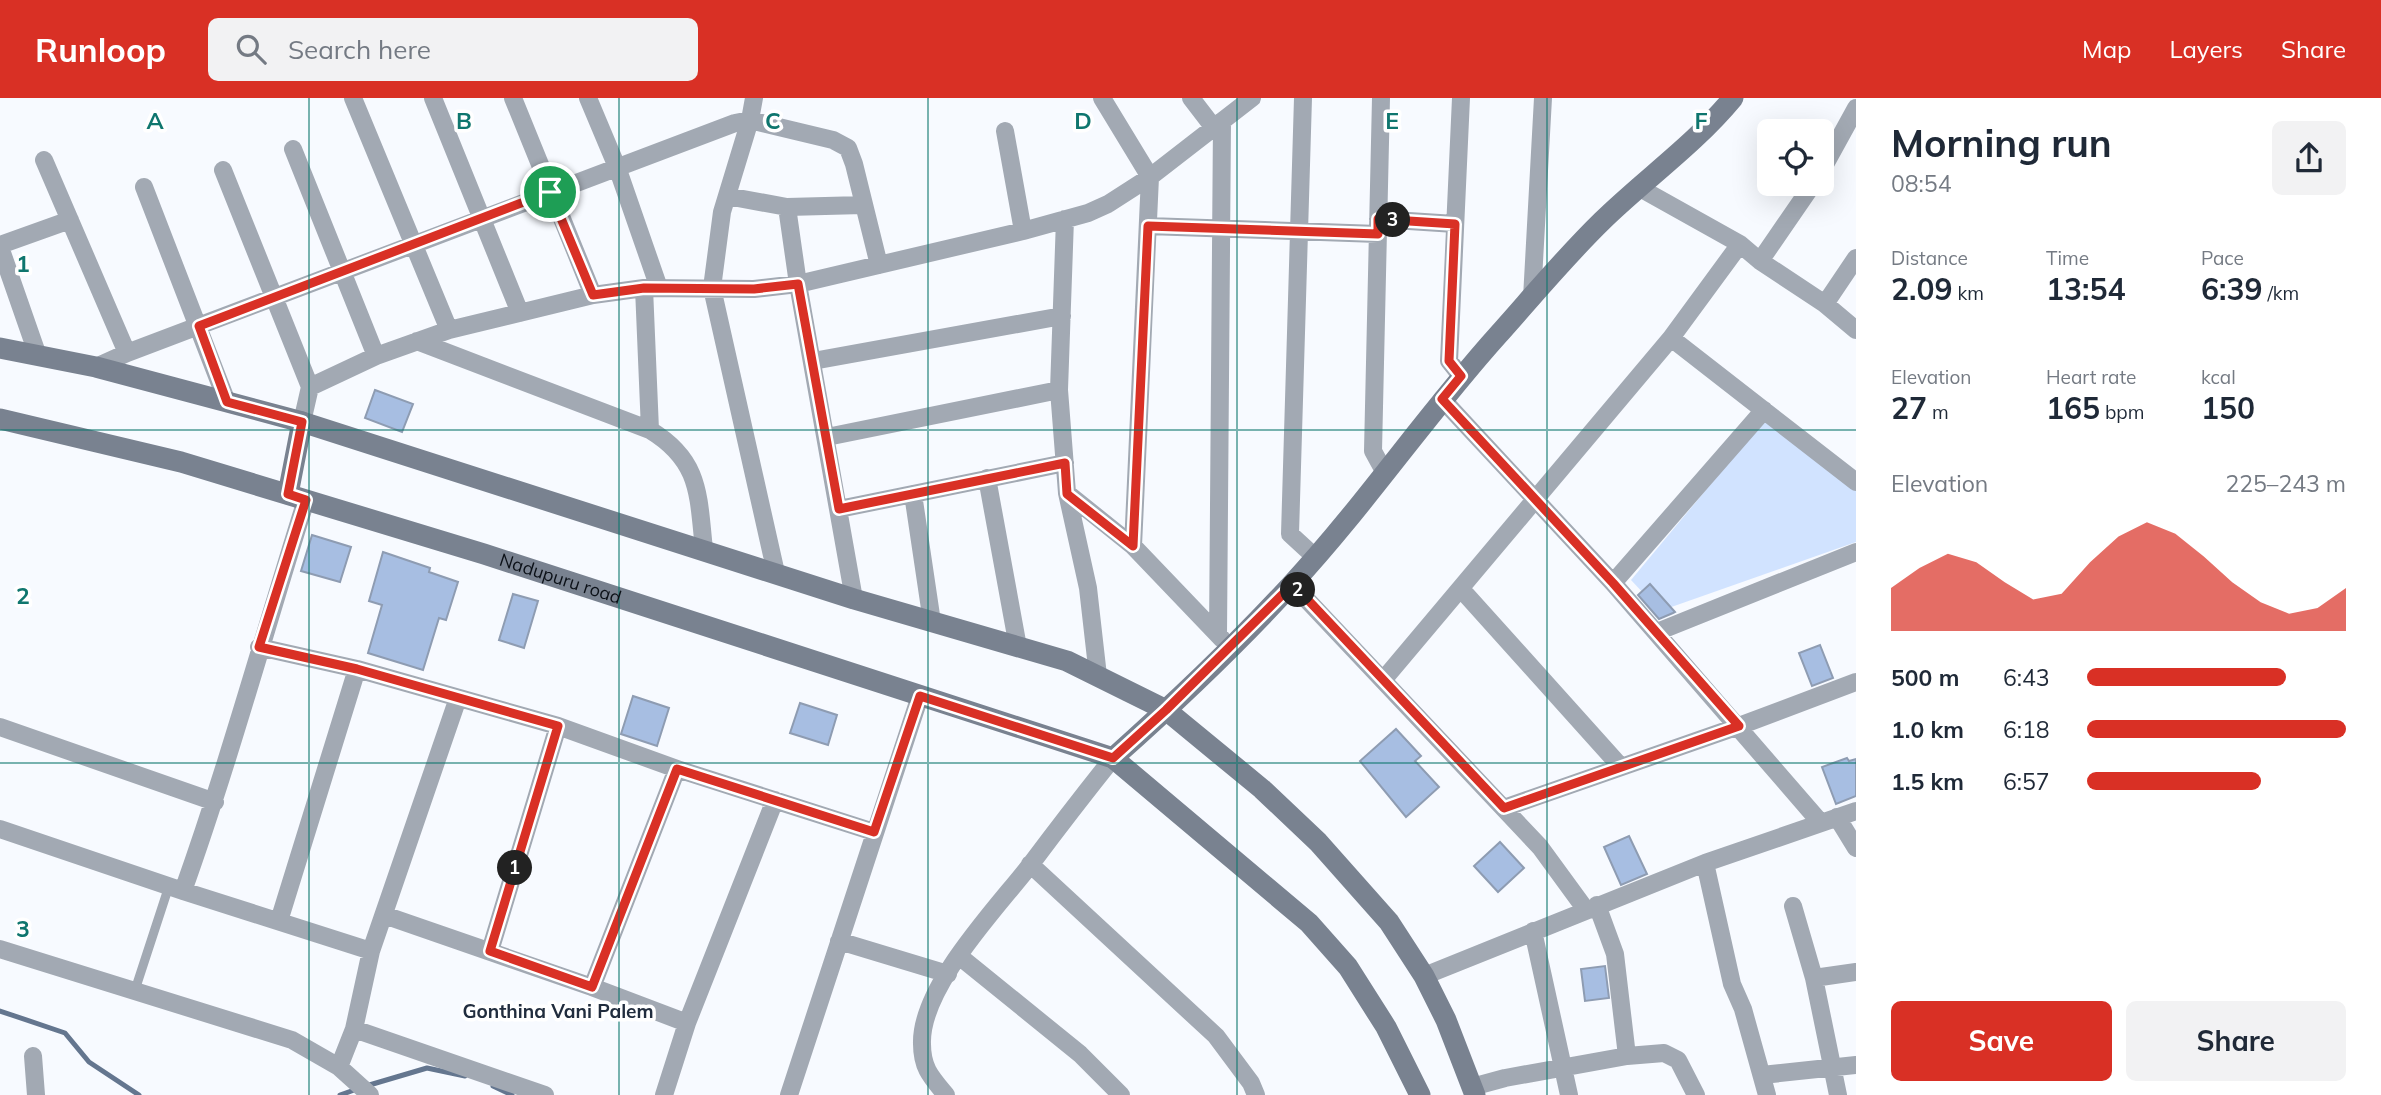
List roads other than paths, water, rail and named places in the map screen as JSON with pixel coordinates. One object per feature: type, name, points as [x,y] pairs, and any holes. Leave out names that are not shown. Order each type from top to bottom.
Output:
[{"type":"street","points":[[353,98],[449,330]]},
{"type":"street","points":[[433,98],[520,313]]},
{"type":"street","points":[[513,98],[593,295]]},
{"type":"street","points":[[588,98],[617,167],[652,288],[650,430]]},
{"type":"street","points":[[754,98],[722,212],[712,288],[776,573]]},
{"type":"street","points":[[1102,98],[1150,177],[1133,546]]},
{"type":"street","points":[[1191,98],[1218,124],[1224,641]]},
{"type":"street","points":[[310,387],[376,356],[449,330],[593,295],[652,288],[754,289],[798,284],[1065,219],[1108,204],[1150,177],[1252,98]]},
{"type":"street","points":[[1303,98],[1290,534],[1315,557]]},
{"type":"street","points":[[1381,98],[1373,451],[1385,473]]},
{"type":"street","points":[[1461,98],[1449,361],[1461,376]]},
{"type":"street","points":[[1532,298],[1544,98]]},
{"type":"street","points":[[946,1095],[925,1068],[921,1042],[928,1008],[959,956],[1113,758],[1166,710],[1224,641],[1293,584],[1461,376],[1600,223],[1689,145],[1733,98]]},
{"type":"street","points":[[1834,148],[1856,108]]},
{"type":"street","points":[[96,367],[412,244],[735,123],[750,120],[833,140],[848,148],[879,265]]},
{"type":"street","points":[[1006,131],[1023,231]]},
{"type":"street","points":[[293,149],[376,356]]},
{"type":"street","points":[[44,160],[127,353]]},
{"type":"street","points":[[176,889],[215,802],[259,647],[297,497],[302,422],[310,387],[223,170]]},
{"type":"street","points":[[144,187],[227,402]]},
{"type":"street","points":[[1638,187],[1740,244],[1760,261],[1825,304],[1856,330]]},
{"type":"street","points":[[727,196],[787,208],[863,205]]},
{"type":"street","points":[[1760,261],[1805,196]]},
{"type":"street","points":[[787,208],[854,598]]},
{"type":"street","points":[[1065,219],[1059,390],[1067,494],[1087,589],[1098,676]]},
{"type":"street","points":[[38,356],[0,246],[70,220]]},
{"type":"street","points":[[1148,226],[1299,232],[1455,224]]},
{"type":"street","points":[[1384,679],[1671,338],[1740,244]]},
{"type":"street","points":[[1825,304],[1856,258]]},
{"type":"street","points":[[813,361],[1062,316]]},
{"type":"street","points":[[1671,338],[1856,482]]},
{"type":"street","points":[[417,341],[650,430],[670,443],[685,461],[699,500],[704,549]]},
{"type":"street","points":[[0,348],[96,367],[302,422],[854,598],[1067,661],[1166,710],[1262,789],[1318,842],[1389,922],[1424,976],[1446,1020],[1473,1091],[1505,1078],[1627,1056],[1664,1053],[1678,1060],[1696,1095]]},
{"type":"street","points":[[827,437],[1059,390]]},
{"type":"street","points":[[1442,399],[1613,583],[1739,726],[1856,848]]},
{"type":"street","points":[[1613,583],[1764,410]]},
{"type":"street","name":"Nadupuru road","points":[[0,419],[181,462],[297,497],[484,554],[1113,758]]},
{"type":"street","points":[[839,509],[1065,463]]},
{"type":"street","points":[[987,478],[1018,647]]},
{"type":"street","points":[[913,494],[932,622]]},
{"type":"street","points":[[1067,494],[1133,546],[1224,641]]},
{"type":"street","points":[[1657,632],[1856,552]]},
{"type":"street","points":[[1293,584],[1540,847],[1591,908],[1615,954],[1627,1056]]},
{"type":"street","points":[[1461,589],[1621,767]]},
{"type":"street","points":[[259,647],[357,669],[558,726],[677,769],[874,832]]},
{"type":"street","points":[[279,921],[357,669]]},
{"type":"street","points":[[1504,808],[1856,682]]},
{"type":"street","points":[[789,1095],[920,696]]},
{"type":"street","points":[[345,1072],[371,951],[458,698]]},
{"type":"street","points":[[490,951],[558,726]]},
{"type":"street","points":[[0,748],[3,729],[215,802]]},
{"type":"street","points":[[1113,758],[1309,923],[1354,977],[1386,1027],[1420,1095]]},
{"type":"street","points":[[592,987],[677,769]]},
{"type":"street","points":[[664,1095],[687,1023],[775,800]]},
{"type":"street","points":[[1424,976],[1705,863],[1856,811]]},
{"type":"street","points":[[0,829],[371,951]]},
{"type":"street","points":[[1705,863],[1732,984],[1744,1009],[1767,1095]]},
{"type":"street","points":[[1030,864],[1216,1036],[1251,1083],[1255,1095]]},
{"type":"street","points":[[1793,906],[1814,978],[1838,1095]]},
{"type":"street","points":[[384,915],[687,1023]]},
{"type":"street","points":[[1533,931],[1569,1095]]},
{"type":"street","points":[[839,941],[947,974]]},
{"type":"street","points":[[0,949],[292,1040],[345,1072],[370,1095]]},
{"type":"street","points":[[959,956],[1080,1054],[1121,1095]]},
{"type":"street","points":[[1814,978],[1856,972]]},
{"type":"street","points":[[354,1029],[545,1095]]},
{"type":"street","points":[[33,1056],[36,1095]]},
{"type":"street","points":[[1762,1075],[1856,1065]]},
{"type":"lane","points":[[135,990],[176,889]]},
{"type":"waterway","points":[[0,1011],[65,1033],[89,1062],[139,1095]]},
{"type":"waterway","points":[[366,1086],[427,1068],[465,1076]]},
{"type":"waterway","points":[[493,1086],[512,1095]]},
{"type":"waterway","points":[[340,1095],[357,1089]]},
{"type":"district","name":"Gonthina Vani Palem","points":[[558,1011]]}]
